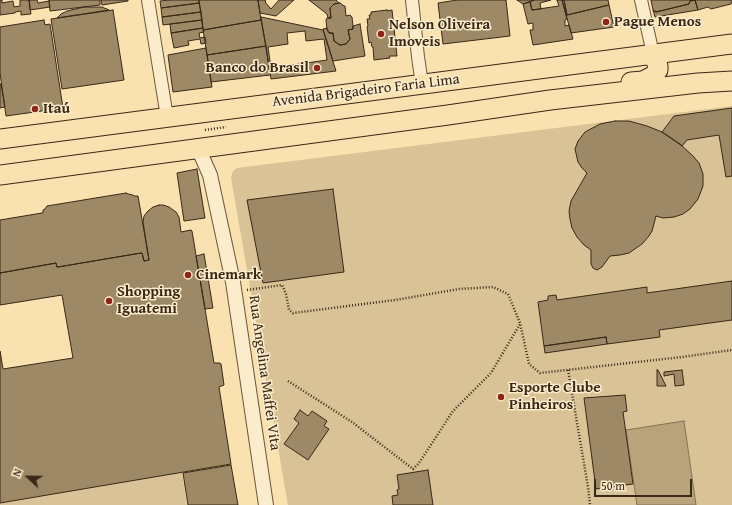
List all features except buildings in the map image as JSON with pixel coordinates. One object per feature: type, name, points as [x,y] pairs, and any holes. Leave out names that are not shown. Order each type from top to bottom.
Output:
[{"type":"highway","name":"Avenida Brigadeiro Faria Lima","points":[[0,139],[732,44]]},
{"type":"highway","points":[[550,100],[564,89],[643,81],[653,76],[658,70],[653,54]]},
{"type":"highway","points":[[0,175],[550,100],[698,83],[732,81]]},
{"type":"street","points":[[148,0],[167,117]]},
{"type":"street","points":[[412,0],[422,84]]},
{"type":"street","points":[[641,0],[653,54]]},
{"type":"street","name":"Rua Angelina Maffei Vita","points":[[210,176],[217,145]]},
{"type":"street","name":"Rua Angelina Maffei Vita","points":[[198,148],[210,176],[235,292],[266,505]]},
{"type":"path","points":[[235,292],[282,285],[286,294],[289,310],[293,313],[395,300],[459,289],[493,287],[508,294],[520,323],[529,364],[540,373],[732,350]]},
{"type":"path","points":[[288,381],[352,422],[413,469],[453,411],[491,372],[520,323]]},
{"type":"path","points":[[568,370],[590,505]]},
{"type":"shaded area","name":"Esporte Clube Pinheiros","points":[[732,106],[732,505],[288,505],[231,178],[233,171],[237,168]]},
{"type":"shaded area","points":[[684,421],[696,505],[637,505],[626,430]]},
{"type":"shaded area","points":[[182,472],[187,505],[0,505],[0,503]]},
{"type":"place","name":"Pague Menos","points":[[606,22]]},
{"type":"place","name":"Nelson Oliveira Imoveis","points":[[381,34]]},
{"type":"place","name":"Banco do Brasil","points":[[317,68]]},
{"type":"place","name":"Itaú","points":[[35,109]]},
{"type":"place","name":"Cinemark","points":[[188,275]]},
{"type":"place","name":"Shopping Iguatemi","points":[[109,301]]},
{"type":"place","name":"Esporte Clube Pinheiros","points":[[501,397]]}]
